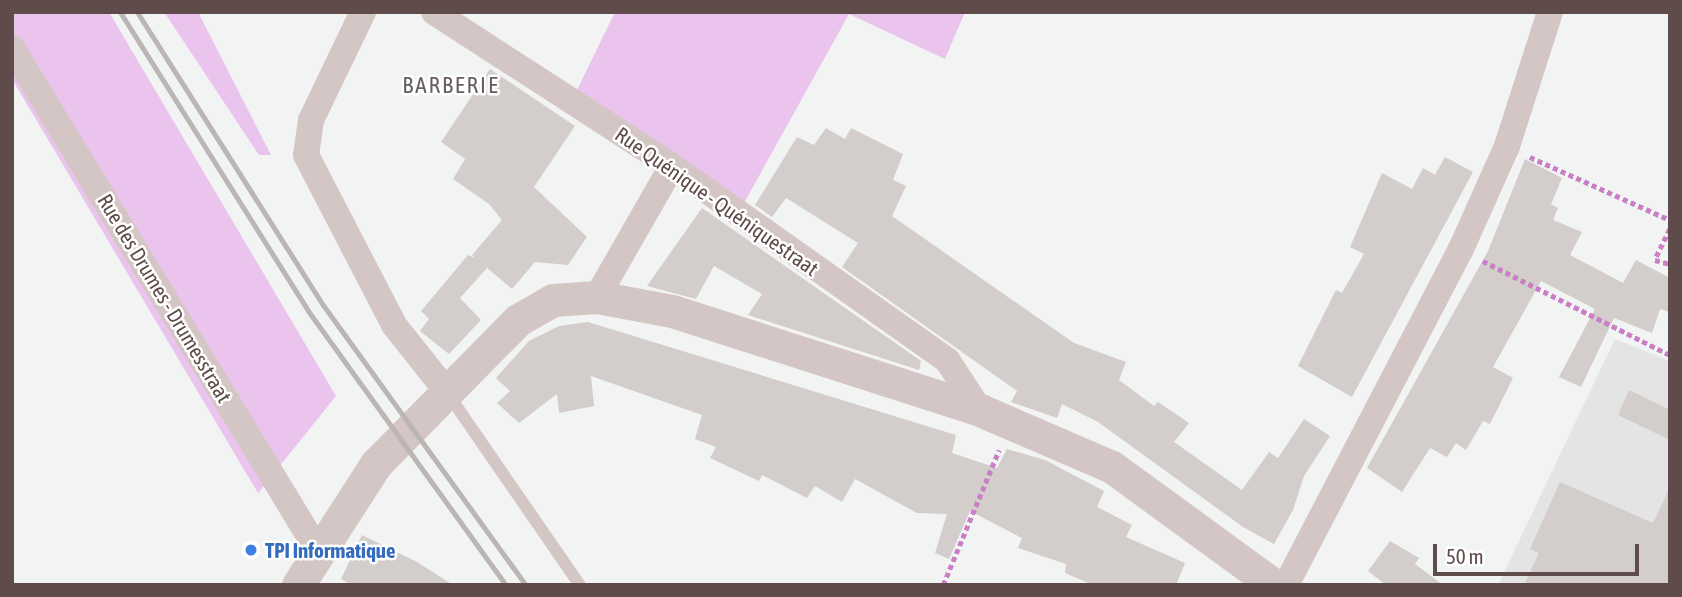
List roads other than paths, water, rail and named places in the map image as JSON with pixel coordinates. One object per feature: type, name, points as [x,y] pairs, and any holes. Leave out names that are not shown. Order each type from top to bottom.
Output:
[{"type":"street","points":[[363,12],[311,120],[306,155],[394,325],[448,394]]},
{"type":"street","name":"Rue Quénique - Quéniquestraat","points":[[434,12],[672,166],[947,360],[980,410]]},
{"type":"street","points":[[1286,585],[1461,249],[1507,146],[1550,12]]},
{"type":"street","name":"Rue des Drumes - Drumesstraat","points":[[12,48],[317,549]]},
{"type":"street","points":[[597,297],[672,166]]},
{"type":"street","points":[[298,585],[317,549],[376,464],[448,394],[518,320],[553,300],[597,297],[672,311],[980,410],[1009,425],[1112,467],[1274,585]]},
{"type":"lane","points":[[448,394],[580,585]]},
{"type":"railway","points":[[120,12],[311,315],[506,585]]},
{"type":"railway","points":[[137,12],[323,305],[526,585]]},
{"type":"place","name":"TPI Informatique","points":[[251,550]]},
{"type":"district","name":"BARBERIE","points":[[451,85]]}]
